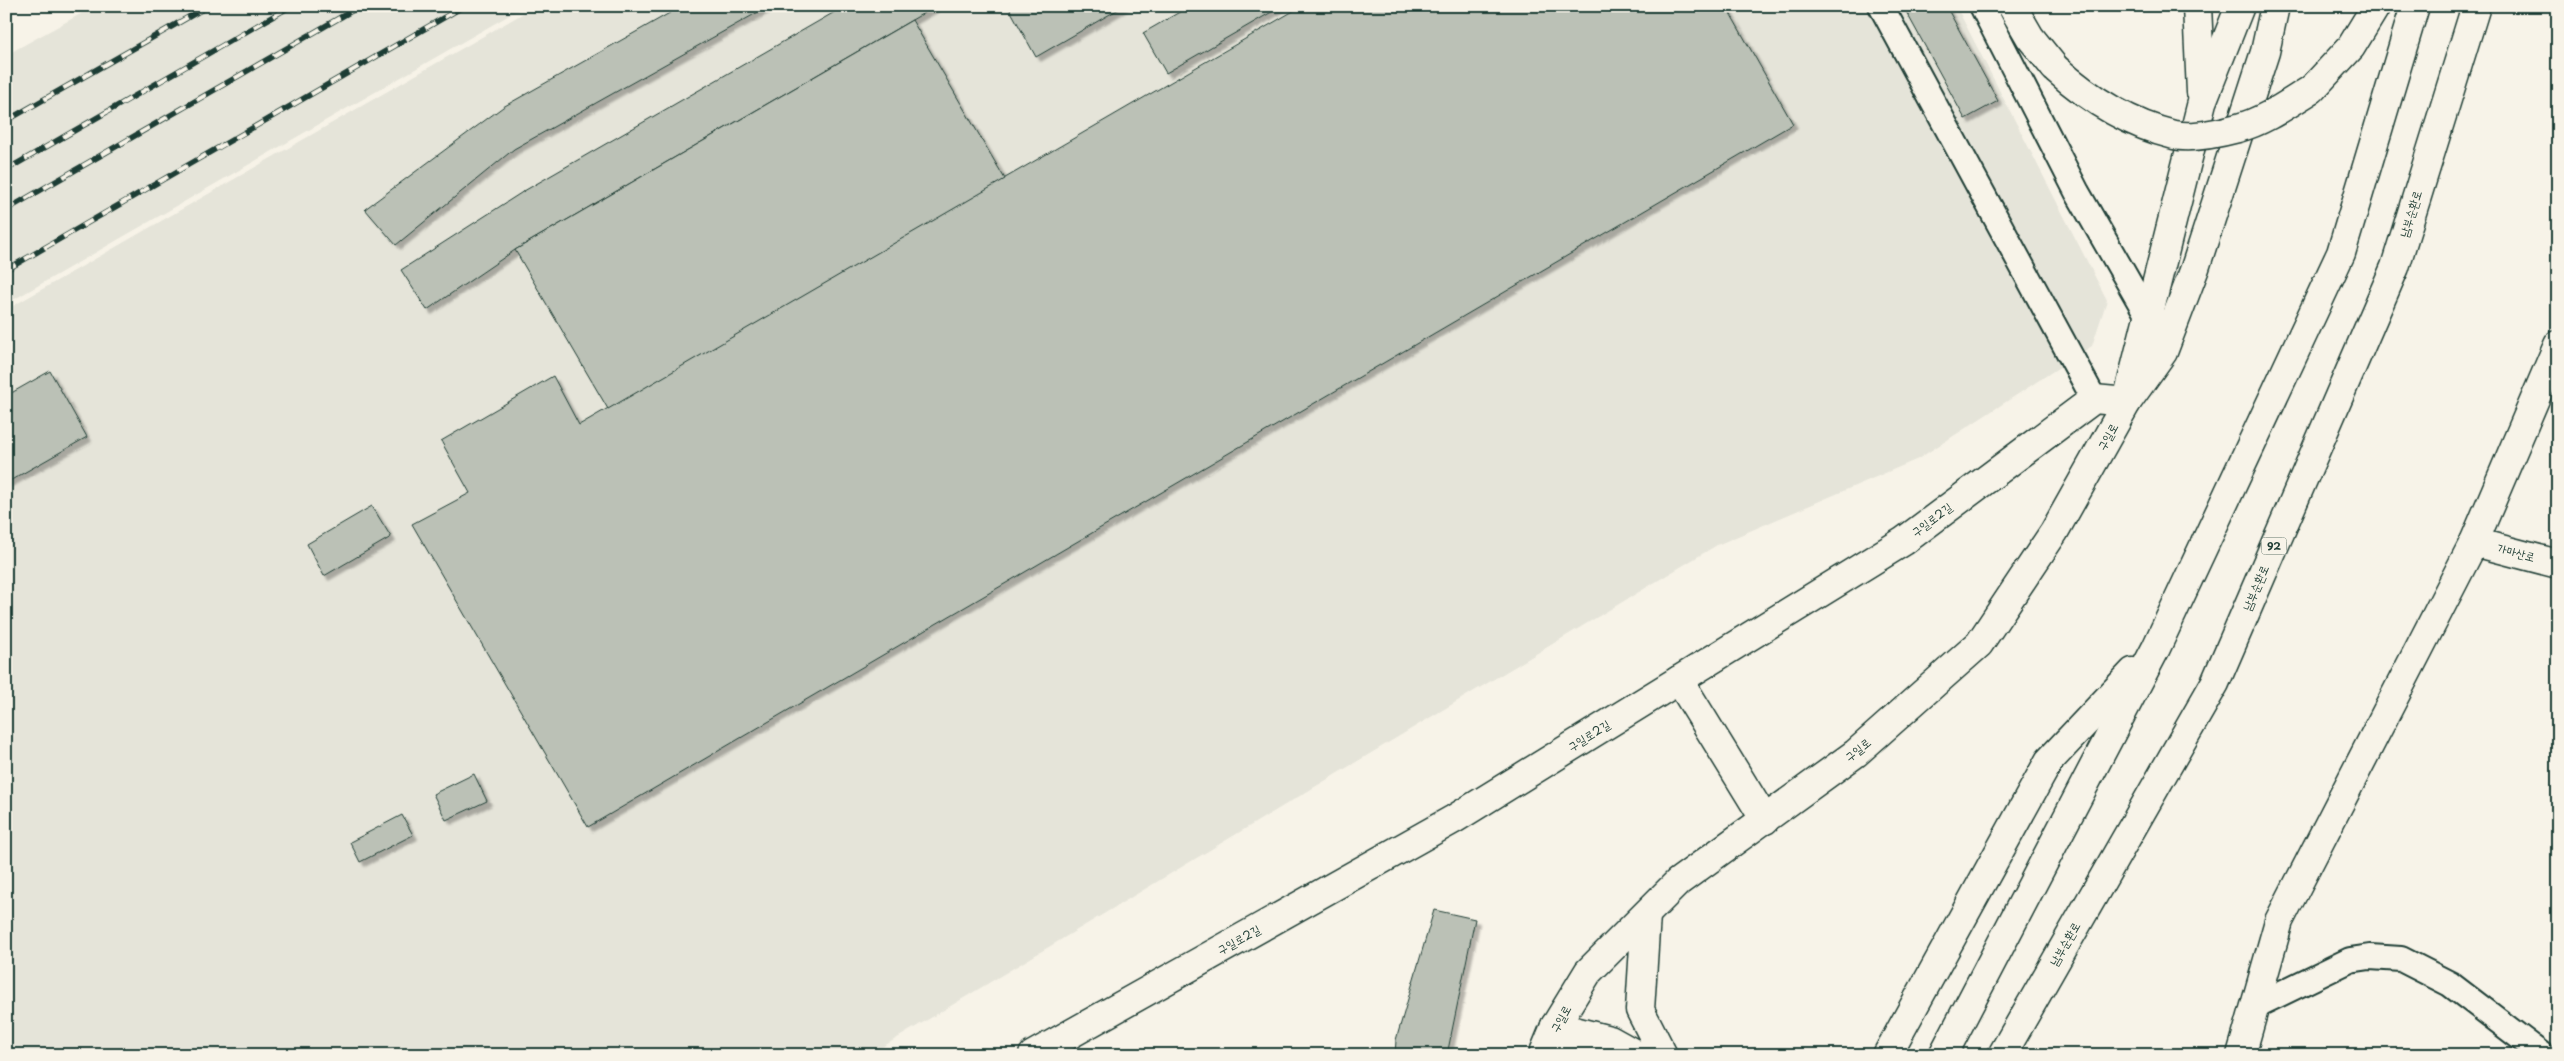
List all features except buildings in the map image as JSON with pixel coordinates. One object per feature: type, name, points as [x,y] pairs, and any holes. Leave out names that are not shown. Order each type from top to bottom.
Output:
[{"type":"main road","points":[[2012,6],[2030,37],[2055,68],[2080,91],[2111,110],[2174,135],[2191,136],[2239,128],[2265,117],[2312,89],[2351,47],[2376,6]]},
{"type":"main road","points":[[2197,6],[2202,102]]},
{"type":"main road","points":[[2127,402],[2202,102],[2240,6]]},
{"type":"main road","points":[[2127,402],[2163,352],[2195,268],[2265,52],[2275,6]]},
{"type":"main road","points":[[1943,1055],[2156,648],[2341,253],[2415,6]]},
{"type":"main road","name":"남부순환로","points":[[2002,1055],[2215,683],[2394,267],[2476,6]]},
{"type":"main road","points":[[2241,1055],[2279,921],[2474,542],[2558,345]]},
{"type":"main road","points":[[2094,399],[2127,402]]},
{"type":"main road","name":"구일로2길","points":[[1033,1055],[1454,819],[1904,541],[2094,399]]},
{"type":"main road","name":"구일로","points":[[1543,1055],[1555,1026],[1588,972],[1678,882],[1856,753],[1979,644],[2054,532],[2127,402]]},
{"type":"main road","name":"가마산로","points":[[2474,542],[2558,564]]},
{"type":"main road","points":[[1887,1055],[2048,761],[2156,648]]},
{"type":"main road","points":[[1679,680],[1764,820]]},
{"type":"main road","points":[[1646,915],[1640,1010],[1663,1055]]},
{"type":"main road","points":[[1555,1026],[1580,1055]]},
{"type":"main road","points":[[1555,1026],[1610,1040],[1637,1055]]},
{"type":"lane","points":[[1881,6],[2094,399]]},
{"type":"lane","points":[[1982,6],[2077,192],[2149,318]]},
{"type":"lane","points":[[2255,1006],[2350,960],[2363,958],[2401,960],[2450,984],[2543,1055]]},
{"type":"shaded area","points":[[95,6],[525,6],[6,304],[6,55]]},
{"type":"shaded area","points":[[536,6],[1956,6],[2107,300],[2092,346],[1918,459],[1717,545],[869,1055],[6,1055],[6,310]]},
{"type":"railway","points":[[6,121],[208,6]]},
{"type":"railway","points":[[6,170],[291,6]]},
{"type":"railway","points":[[6,210],[360,6]]},
{"type":"railway","points":[[6,270],[464,6]]}]
